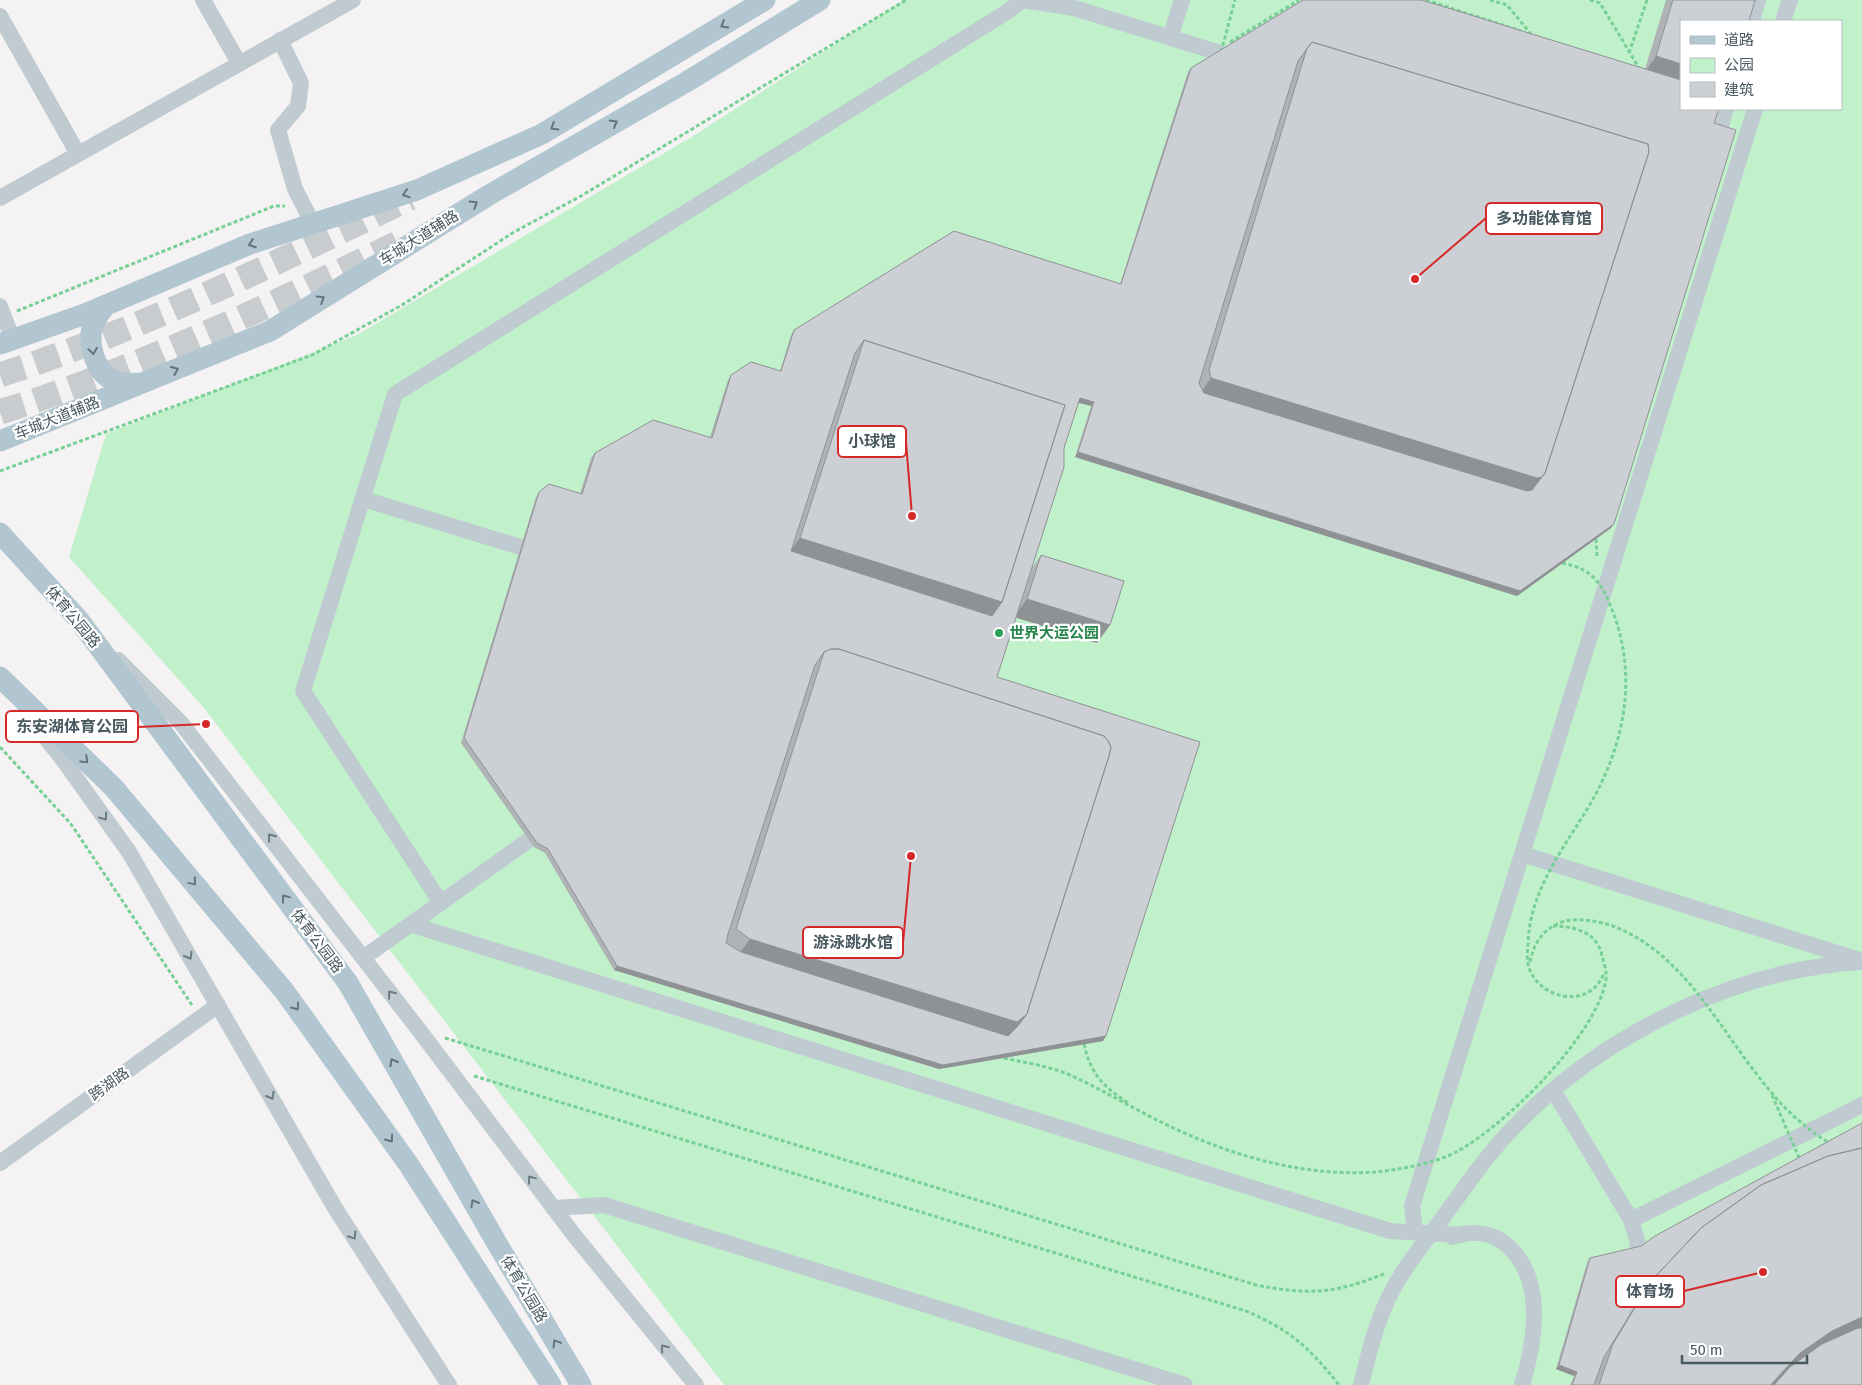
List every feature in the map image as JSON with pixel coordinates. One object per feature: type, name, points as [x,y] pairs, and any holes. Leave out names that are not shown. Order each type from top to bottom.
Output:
[{"type":"main road","points":[[6,342],[105,306],[250,244],[417,190],[542,134],[765,0]]},
{"type":"main road","name":"车城大道辅路","points":[[0,441],[270,330],[489,195],[688,81],[820,0]]},
{"type":"main road","points":[[105,306],[96,320],[91,333],[95,362],[102,372],[117,382],[142,384]]},
{"type":"main road","name":"体育公园路","points":[[4,541],[78,620],[348,983],[495,1240],[582,1385]]},
{"type":"main road","name":"体育公园路","points":[[0,677],[114,788],[285,992],[409,1165],[552,1385]]},
{"type":"street","points":[[203,0],[239,63]]},
{"type":"street","points":[[0,198],[352,0]]},
{"type":"street","points":[[441,902],[303,691],[395,394],[1010,10],[1022,0],[1074,8],[1170,38],[1219,59]]},
{"type":"street","points":[[1170,38],[1182,0]]},
{"type":"street","points":[[1752,20],[1758,0]]},
{"type":"street","points":[[1783,20],[1790,0]]},
{"type":"street","points":[[0,16],[78,154]]},
{"type":"street","points":[[280,40],[300,83],[298,106],[278,130],[295,189],[305,204],[313,224]]},
{"type":"street","points":[[1696,141],[1713,152],[1726,110]]},
{"type":"street","points":[[1415,1231],[1412,1206],[1522,854],[1719,204],[1755,110]]},
{"type":"street","points":[[3,311],[6,342]]},
{"type":"street","points":[[363,499],[559,559]]},
{"type":"street","points":[[78,620],[181,723],[419,1030],[553,1208],[696,1385]]},
{"type":"street","points":[[0,681],[64,761],[129,852],[335,1208],[449,1385]]},
{"type":"street","points":[[363,958],[529,840]]},
{"type":"street","points":[[1522,854],[1862,962]]},
{"type":"street","points":[[410,924],[1390,1231],[1462,1235]]},
{"type":"street","points":[[1361,1385],[1376,1330],[1388,1298],[1407,1265],[1474,1172],[1515,1125],[1553,1090],[1612,1047],[1666,1016],[1724,991],[1784,974],[1862,962]]},
{"type":"street","name":"跨湖路","points":[[0,1163],[218,1005]]},
{"type":"street","points":[[1553,1090],[1630,1220],[1637,1240],[1638,1251]]},
{"type":"street","points":[[1630,1220],[1862,1104]]},
{"type":"street","points":[[553,1208],[604,1204],[1185,1385]]},
{"type":"street","points":[[1448,1210],[1446,1221],[1448,1227],[1462,1235]]},
{"type":"street","points":[[1407,1265],[1435,1245],[1462,1235],[1477,1232],[1495,1236],[1510,1247],[1521,1261],[1528,1276],[1534,1306],[1534,1334],[1522,1385]]},
{"type":"path","points":[[0,471],[312,355],[402,305],[514,232],[582,196],[906,0]]},
{"type":"path","points":[[1219,59],[1235,0]]},
{"type":"path","points":[[1219,59],[1298,0]]},
{"type":"path","points":[[1426,0],[1540,37]]},
{"type":"path","points":[[1490,0],[1507,5],[1531,34]]},
{"type":"path","points":[[1590,0],[1601,2],[1639,68],[1630,66]]},
{"type":"path","points":[[1629,52],[1647,0]]},
{"type":"path","points":[[3,311],[274,206],[305,204]]},
{"type":"path","points":[[1554,560],[1575,565],[1602,585],[1622,635],[1627,663],[1626,697],[1613,754],[1602,784],[1556,856],[1536,900],[1530,921],[1529,967],[1541,986],[1563,997],[1580,997],[1591,991],[1602,981],[1605,972]]},
{"type":"path","points":[[0,747],[72,824],[201,1018]]},
{"type":"path","points":[[1529,967],[1542,933],[1552,926],[1571,920],[1598,921],[1643,940],[1698,994],[1771,1092],[1798,1121],[1831,1144]]},
{"type":"path","points":[[1084,1044],[1087,1058],[1105,1087],[1158,1121],[1196,1138],[1264,1161],[1306,1170],[1375,1172],[1413,1165],[1454,1153],[1477,1139],[1536,1088],[1584,1027],[1598,1002],[1606,979],[1601,949],[1586,933],[1573,926],[1552,926]]},
{"type":"path","points":[[419,1030],[1256,1285],[1291,1292],[1334,1291],[1407,1265]]},
{"type":"path","points":[[1004,1058],[1044,1066],[1069,1075],[1128,1103]]},
{"type":"path","points":[[447,1068],[1246,1311],[1272,1322],[1298,1339],[1318,1358],[1339,1385]]},
{"type":"path","points":[[1771,1092],[1800,1161]]},
{"type":"green space","name":"世界大运公园","points":[[904,0],[1862,0],[1862,1385],[724,1385],[204,708],[69,557],[106,434],[357,335],[693,136]]},
{"type":"building","points":[[1303,0],[1422,0],[1680,80],[1680,110],[1719,110],[1714,123],[1736,130],[1614,524],[1520,591],[1078,452],[1094,402],[1080,398],[1064,448],[1064,467],[997,677],[1200,742],[1106,1036],[943,1065],[617,966],[548,849],[537,843],[464,738],[539,492],[549,484],[582,494],[595,453],[653,420],[712,438],[731,375],[751,362],[781,371],[794,330],[954,231],[1121,284],[1191,68]],"holes":[[[1312,42],[1648,144],[1649,152],[1545,473],[1532,490],[1527,491],[1204,393],[1199,383],[1298,61]],[[864,340],[1065,405],[1002,602],[992,616],[791,551],[855,353]],[[831,649],[839,649],[1104,736],[1111,747],[1027,1014],[1008,1036],[741,952],[726,943],[815,665],[824,652]]]},
{"type":"building","points":[[1673,0],[1755,0],[1749,20],[1680,20],[1680,64],[1656,56]]},
{"type":"building","points":[[1312,42],[1648,144],[1649,152],[1545,473],[1542,477],[1537,478],[1211,378],[1209,370],[1307,48]]},
{"type":"building","points":[[864,340],[1065,405],[1002,602],[800,538]]},
{"type":"building","points":[[1041,555],[1124,581],[1110,625],[1027,599]]},
{"type":"building","points":[[831,649],[839,649],[1104,736],[1111,747],[1027,1014],[1017,1022],[750,939],[736,929],[824,652]]},
{"type":"building","points":[[1862,1123],[1862,1148],[1828,1156],[1761,1185],[1701,1228],[1651,1281],[1604,1357],[1594,1385],[1572,1385],[1577,1372],[1559,1365],[1590,1258],[1641,1246],[1655,1236]]},
{"type":"building","points":[[1862,1148],[1862,1317],[1832,1331],[1800,1353],[1771,1385],[1599,1385],[1613,1344],[1651,1281],[1701,1228],[1761,1185],[1828,1156]]},
{"type":"building","points":[[1862,1328],[1862,1385],[1774,1385],[1790,1367],[1822,1344]]},
{"type":"tunnel","points":[[0,375],[105,337],[208,294],[410,198]]},
{"type":"tunnel","points":[[0,412],[103,376],[204,334],[304,289],[402,241]]},
{"type":"place","name":"多功能体育馆","points":[[1415,279]]},
{"type":"place","name":"小球馆","points":[[912,516]]},
{"type":"place","name":"世界大运公园","points":[[999,633]]},
{"type":"place","name":"东安湖体育公园","points":[[206,724]]},
{"type":"place","name":"游泳跳水馆","points":[[911,856]]},
{"type":"place","name":"体育场","points":[[1763,1272]]}]
